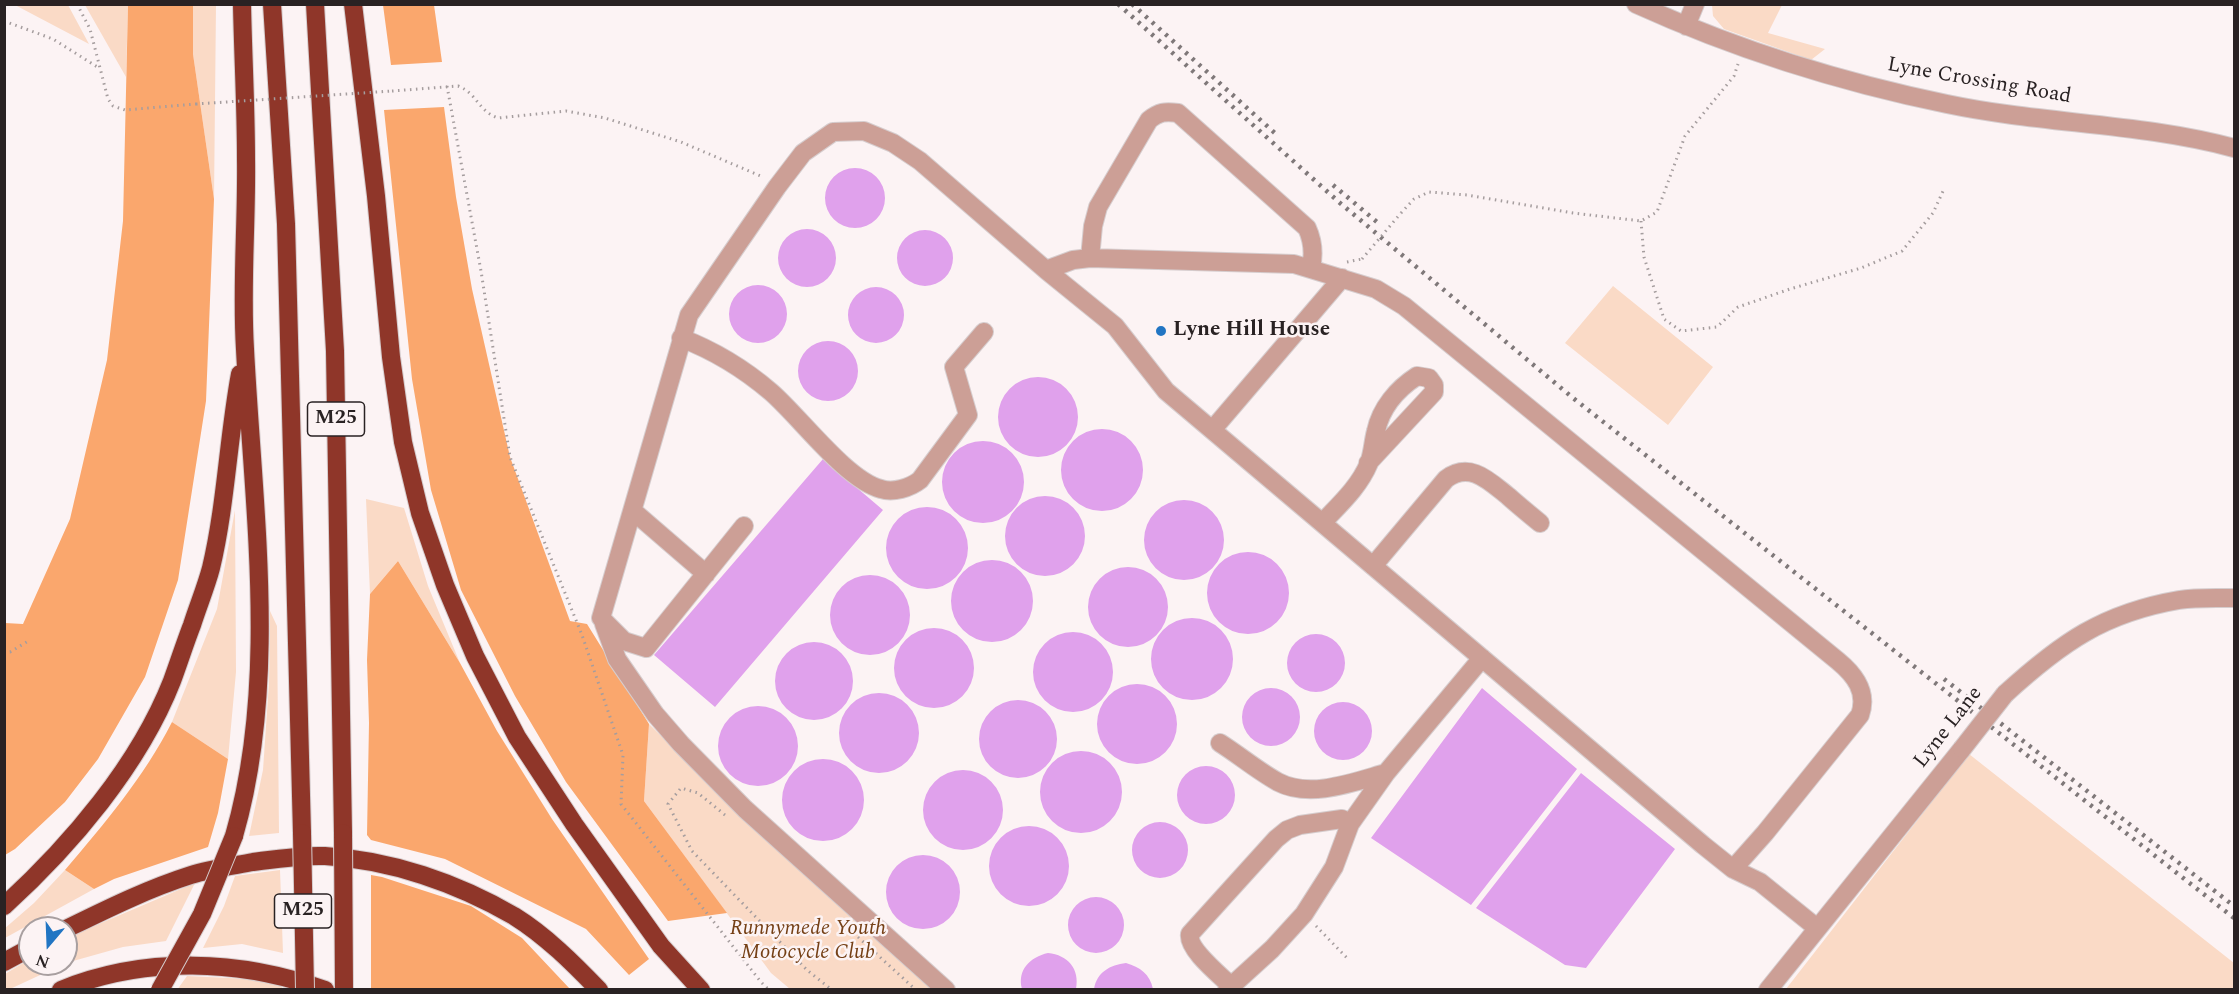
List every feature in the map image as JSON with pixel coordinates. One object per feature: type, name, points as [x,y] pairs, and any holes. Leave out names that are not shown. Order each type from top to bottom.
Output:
[{"type":"highway","points":[[160,990],[202,914],[234,836],[243,808],[252,754],[259,664],[258,549],[244,347],[246,157],[242,4]]},
{"type":"highway","name":"M25","points":[[272,4],[286,224],[305,990]]},
{"type":"highway","name":"M25","points":[[315,4],[335,351],[344,990]]},
{"type":"highway","points":[[353,4],[376,196],[391,357],[403,442],[420,513],[445,585],[475,656],[517,737],[574,824],[662,946],[701,990]]},
{"type":"highway","points":[[4,906],[41,872],[112,788],[144,736],[172,682],[211,569],[244,347]]},
{"type":"highway","points":[[78,923],[135,896],[193,874],[274,859],[324,856],[371,862],[409,870],[467,893],[514,916],[565,954],[600,990]]},
{"type":"highway","points":[[662,946],[684,990]]},
{"type":"highway","points":[[4,962],[18,954]]},
{"type":"highway","points":[[61,990],[75,984],[135,969],[183,965],[228,966],[279,976],[325,990]]},
{"type":"street","name":"Lyne Crossing Road","points":[[1636,4],[1744,48],[1825,74],[1948,104],[2158,133],[2235,148]]},
{"type":"street","points":[[1686,26],[1695,4]]},
{"type":"street","points":[[1090,258],[1093,225],[1098,207],[1149,120],[1166,111],[1178,113],[1307,228],[1311,236],[1313,254],[1311,268]]},
{"type":"street","points":[[946,990],[745,808],[681,744],[655,714],[617,659],[601,618],[689,315],[777,186],[803,153],[833,132],[864,130],[893,143],[920,161],[1046,270],[1115,326],[1166,390],[1733,869],[1760,882],[1817,928]]},
{"type":"street","points":[[1046,270],[1073,260],[1090,258],[1276,262],[1311,268],[1376,289],[1404,306],[1838,661],[1854,676],[1863,695],[1860,715],[1733,869]]},
{"type":"street","points":[[1213,429],[1342,278]]},
{"type":"street","points":[[681,338],[708,348],[741,367],[773,394],[851,472],[866,483],[882,490],[888,490],[907,488],[920,480],[968,416],[954,368],[984,332]]},
{"type":"street","points":[[1323,522],[1357,485],[1368,463],[1380,416],[1388,403],[1401,388],[1417,376],[1429,378],[1434,385],[1434,392],[1368,463]]},
{"type":"street","points":[[1374,566],[1446,479],[1459,472],[1473,472],[1485,477],[1540,523]]},
{"type":"street","points":[[633,511],[706,574]]},
{"type":"street","points":[[601,618],[624,641],[646,648],[744,526]]},
{"type":"street","name":"Lyne Lane","points":[[1768,990],[2005,694],[2062,645],[2107,620],[2138,610],[2181,600],[2235,598]]},
{"type":"street","points":[[1350,824],[1342,819],[1332,819],[1287,830],[1276,839],[1190,934],[1189,938],[1193,948],[1229,988],[1272,949],[1304,914],[1334,867],[1350,824],[1386,773],[1482,658]]},
{"type":"street","points":[[1220,743],[1279,783],[1294,787],[1309,789],[1329,787],[1386,773]]},
{"type":"path","points":[[77,4],[90,29],[108,99],[120,110],[458,86],[467,89],[488,114],[498,118],[566,111],[605,118],[681,142],[761,176],[777,186]]},
{"type":"path","points":[[4,21],[53,39],[101,69]]},
{"type":"path","points":[[1362,259],[1414,200],[1429,192],[1467,195],[1573,213],[1641,221],[1657,212],[1685,136],[1734,76],[1744,48]]},
{"type":"path","points":[[447,86],[481,271],[510,457],[582,635],[623,755],[621,804],[761,982],[770,990]]},
{"type":"path","points":[[1641,221],[1644,257],[1664,319],[1681,331],[1717,327],[1738,307],[1861,268],[1902,251],[1933,213],[1944,189]]},
{"type":"path","points":[[4,651],[10,652],[30,640]]},
{"type":"path","points":[[725,816],[699,793],[681,788],[668,804],[692,851],[807,970],[832,990]]},
{"type":"path","points":[[1304,914],[1347,958]]},
{"type":"path","points":[[854,933],[916,990]]},
{"type":"green space","points":[[15,5],[68,5],[89,44]]},
{"type":"green space","points":[[85,5],[128,5],[126,77]]},
{"type":"green space","points":[[193,5],[216,5],[214,199],[193,54]]},
{"type":"green space","points":[[1712,5],[1782,5],[1768,33],[1825,49],[1811,60],[1724,29],[1713,16]]},
{"type":"green space","points":[[1613,286],[1713,367],[1668,425],[1565,343]]},
{"type":"green space","points":[[366,499],[404,508],[428,586],[460,663],[398,561],[370,594]]},
{"type":"green space","points":[[235,510],[236,672],[228,759],[172,722],[217,609]]},
{"type":"green space","points":[[270,611],[277,626],[279,833],[249,836],[263,770],[269,683]]},
{"type":"green space","name":"Runnymede Youth Motocycle Club","points":[[649,724],[804,875],[933,989],[790,989],[771,973],[644,801]]},
{"type":"green space","points":[[1969,754],[2234,963],[2234,989],[1786,989]]},
{"type":"green space","points":[[65,870],[94,889],[45,916],[19,916]]},
{"type":"green space","points":[[280,870],[283,953],[242,944],[203,948],[224,906],[235,876]]},
{"type":"green space","points":[[195,883],[166,941],[123,947],[78,960],[78,933]]},
{"type":"green space","points":[[18,917],[18,931],[5,938],[4,929]]},
{"type":"green space","points":[[18,966],[18,976],[38,976],[10,989],[5,989],[5,974]]},
{"type":"green space","points":[[187,976],[249,979],[282,985],[282,990],[177,990]]},
{"type":"shaded area","points":[[128,5],[193,5],[193,54],[214,199],[206,401],[178,580],[145,677],[98,759],[65,802],[15,849],[5,855],[5,623],[23,624],[70,519],[107,360],[123,221]]},
{"type":"shaded area","points":[[383,5],[434,5],[442,62],[391,65]]},
{"type":"shaded area","points":[[444,107],[456,197],[472,289],[510,457],[570,621],[587,624],[649,724],[644,801],[727,913],[668,921],[566,782],[515,696],[461,590],[431,490],[412,379],[384,110]]},
{"type":"shaded area","points":[[855,168],[876,177],[885,198],[876,219],[855,228],[834,219],[825,198],[834,177]]},
{"type":"shaded area","points":[[807,229],[818,231],[828,237],[834,247],[836,258],[834,269],[828,279],[818,285],[807,287],[796,285],[786,279],[780,269],[778,258],[780,247],[786,237],[796,231]]},
{"type":"shaded area","points":[[919,230],[931,230],[941,234],[949,242],[953,258],[949,274],[941,282],[931,286],[919,286],[909,282],[901,274],[897,264],[897,252],[901,242],[909,234]]},
{"type":"shaded area","points":[[758,285],[769,287],[782,298],[787,314],[785,325],[774,338],[758,343],[747,341],[734,330],[729,314],[731,303],[742,290]]},
{"type":"shaded area","points":[[870,287],[882,287],[892,291],[900,299],[904,315],[900,331],[892,339],[882,343],[870,343],[860,339],[852,331],[848,321],[848,309],[852,299],[860,291]]},
{"type":"shaded area","points":[[828,341],[845,346],[853,354],[858,371],[853,388],[845,396],[828,401],[811,396],[803,388],[798,371],[803,354],[811,346]]},
{"type":"shaded area","points":[[1038,377],[1053,380],[1066,389],[1075,402],[1078,417],[1075,432],[1066,445],[1053,454],[1038,457],[1023,454],[1010,445],[1001,432],[998,417],[1001,402],[1010,389],[1023,380]]},
{"type":"shaded area","points":[[1102,429],[1118,432],[1131,441],[1140,454],[1143,470],[1140,486],[1131,499],[1118,508],[1102,511],[1086,508],[1073,499],[1064,486],[1061,470],[1064,454],[1073,441],[1086,432]]},
{"type":"shaded area","points":[[983,441],[999,445],[1012,453],[1020,466],[1024,482],[1020,498],[1012,511],[999,519],[983,523],[967,519],[954,511],[946,498],[942,482],[946,466],[954,453],[967,445]]},
{"type":"shaded area","points":[[823,459],[883,510],[715,707],[654,655]]},
{"type":"shaded area","points":[[1045,496],[1060,499],[1073,508],[1082,521],[1085,536],[1082,551],[1073,564],[1060,573],[1045,576],[1030,573],[1017,564],[1008,551],[1005,536],[1008,521],[1017,508],[1030,499]]},
{"type":"shaded area","points":[[1176,500],[1192,500],[1213,511],[1224,532],[1224,548],[1213,569],[1192,580],[1176,580],[1162,574],[1150,562],[1144,548],[1144,532],[1150,518],[1162,506]]},
{"type":"shaded area","points":[[927,507],[943,510],[956,519],[965,532],[968,548],[965,564],[956,577],[943,586],[927,589],[911,586],[898,577],[889,564],[886,548],[889,532],[898,519],[911,510]]},
{"type":"shaded area","points":[[1248,552],[1264,555],[1277,564],[1286,577],[1289,593],[1286,609],[1277,622],[1264,631],[1248,634],[1232,631],[1219,622],[1210,609],[1207,593],[1210,577],[1219,564],[1232,555]]},
{"type":"shaded area","points":[[992,560],[1008,563],[1021,572],[1030,585],[1033,601],[1030,617],[1021,630],[1008,639],[992,642],[976,639],[963,630],[954,617],[951,601],[954,585],[963,572],[976,563]]},
{"type":"shaded area","points":[[398,561],[460,663],[497,731],[552,819],[649,959],[629,975],[586,929],[445,859],[371,840],[367,835],[369,723],[367,660],[370,594]]},
{"type":"shaded area","points":[[1128,567],[1143,570],[1156,579],[1165,592],[1168,607],[1165,622],[1156,635],[1143,644],[1128,647],[1113,644],[1100,635],[1091,622],[1088,607],[1091,592],[1100,579],[1113,570]]},
{"type":"shaded area","points":[[870,575],[885,578],[898,587],[907,600],[910,615],[907,630],[898,643],[885,652],[870,655],[855,652],[842,643],[833,630],[830,615],[833,600],[842,587],[855,578]]},
{"type":"shaded area","points":[[1192,618],[1208,621],[1221,630],[1230,643],[1233,659],[1230,675],[1221,688],[1208,697],[1192,700],[1176,697],[1163,688],[1154,675],[1151,659],[1154,643],[1163,630],[1176,621]]},
{"type":"shaded area","points":[[934,628],[949,631],[962,640],[971,653],[974,668],[971,683],[962,696],[949,705],[934,708],[919,705],[906,696],[897,683],[894,668],[897,653],[906,640],[919,631]]},
{"type":"shaded area","points":[[1073,632],[1088,635],[1101,644],[1110,657],[1113,672],[1110,687],[1101,700],[1088,709],[1073,712],[1058,709],[1045,700],[1036,687],[1033,672],[1036,657],[1045,644],[1058,635]]},
{"type":"shaded area","points":[[1316,634],[1327,636],[1340,647],[1345,663],[1343,674],[1332,687],[1316,692],[1305,690],[1292,679],[1287,663],[1289,652],[1300,639]]},
{"type":"shaded area","points":[[806,642],[822,642],[836,648],[847,659],[853,673],[853,689],[847,703],[836,714],[822,720],[806,720],[792,714],[781,703],[775,689],[775,673],[781,659],[792,648]]},
{"type":"shaded area","points":[[1137,684],[1152,687],[1165,696],[1174,709],[1177,724],[1174,739],[1165,752],[1152,761],[1137,764],[1122,761],[1109,752],[1100,739],[1097,724],[1100,709],[1109,696],[1122,687]]},
{"type":"shaded area","points":[[1271,688],[1282,690],[1295,701],[1300,717],[1298,728],[1287,741],[1271,746],[1260,744],[1247,733],[1242,717],[1244,706],[1255,693]]},
{"type":"shaded area","points":[[1482,688],[1577,769],[1471,905],[1371,838]]},
{"type":"shaded area","points":[[871,693],[887,693],[901,700],[912,711],[919,725],[916,748],[901,766],[887,773],[871,773],[857,766],[846,755],[839,741],[839,725],[846,711],[857,700]]},
{"type":"shaded area","points":[[1010,700],[1026,700],[1040,706],[1051,717],[1057,731],[1057,747],[1051,761],[1040,772],[1026,778],[1010,778],[996,772],[985,761],[979,747],[979,731],[985,717],[996,706]]},
{"type":"shaded area","points":[[1337,702],[1349,702],[1364,710],[1372,725],[1372,737],[1364,752],[1349,760],[1337,760],[1322,752],[1314,737],[1314,725],[1322,710]]},
{"type":"shaded area","points":[[758,706],[773,709],[786,718],[795,731],[798,746],[795,761],[786,774],[773,783],[758,786],[743,783],[730,774],[721,761],[718,746],[721,731],[730,718],[743,709]]},
{"type":"shaded area","points":[[172,722],[228,759],[218,813],[208,847],[114,879],[94,889],[65,870],[136,781]]},
{"type":"shaded area","points":[[1081,751],[1097,754],[1110,763],[1119,776],[1122,792],[1119,808],[1110,821],[1097,830],[1081,833],[1065,830],[1052,821],[1043,808],[1040,792],[1043,776],[1052,763],[1065,754]]},
{"type":"shaded area","points":[[823,759],[839,762],[852,771],[861,784],[864,800],[861,816],[852,829],[839,838],[823,841],[807,838],[794,829],[785,816],[782,800],[785,784],[794,771],[807,762]]},
{"type":"shaded area","points":[[1200,766],[1212,766],[1227,774],[1235,789],[1235,801],[1227,816],[1212,824],[1200,824],[1185,816],[1177,801],[1177,789],[1185,774]]},
{"type":"shaded area","points":[[963,770],[978,773],[991,782],[1000,795],[1003,810],[1000,825],[991,838],[978,847],[963,850],[948,847],[935,838],[926,825],[923,810],[926,795],[935,782],[948,773]]},
{"type":"shaded area","points":[[1581,773],[1675,849],[1586,968],[1565,965],[1476,908]]},
{"type":"shaded area","points":[[1155,822],[1165,822],[1180,830],[1186,839],[1188,850],[1186,861],[1180,870],[1165,878],[1155,878],[1144,873],[1137,866],[1132,855],[1132,845],[1137,834],[1144,827]]},
{"type":"shaded area","points":[[1021,826],[1037,826],[1058,837],[1069,858],[1069,874],[1058,895],[1037,906],[1021,906],[1007,900],[995,888],[989,874],[989,858],[995,844],[1007,832]]},
{"type":"shaded area","points":[[923,855],[944,861],[954,871],[960,892],[954,913],[944,923],[923,929],[902,923],[892,913],[886,892],[892,871],[902,861]]},
{"type":"shaded area","points":[[371,875],[471,906],[522,938],[570,989],[371,989]]},
{"type":"shaded area","points":[[1091,897],[1101,897],[1116,905],[1122,914],[1124,925],[1122,936],[1116,945],[1101,953],[1091,953],[1080,948],[1073,941],[1068,930],[1068,920],[1073,909],[1080,902]]},
{"type":"shaded area","points":[[1048,953],[1055,954],[1071,964],[1076,975],[1076,989],[1022,989],[1021,976],[1026,965]]},
{"type":"shaded area","points":[[1126,963],[1144,972],[1153,989],[1094,989],[1098,978],[1105,970]]},
{"type":"railway","points":[[1118,4],[1340,203],[1573,398],[2234,918]]},
{"type":"railway","points":[[1132,4],[1277,135]]},
{"type":"railway","points":[[1333,185],[1377,222]]},
{"type":"railway","points":[[1944,679],[2234,906]]},
{"type":"place","name":"Lyne Hill House","points":[[1161,331]]}]
